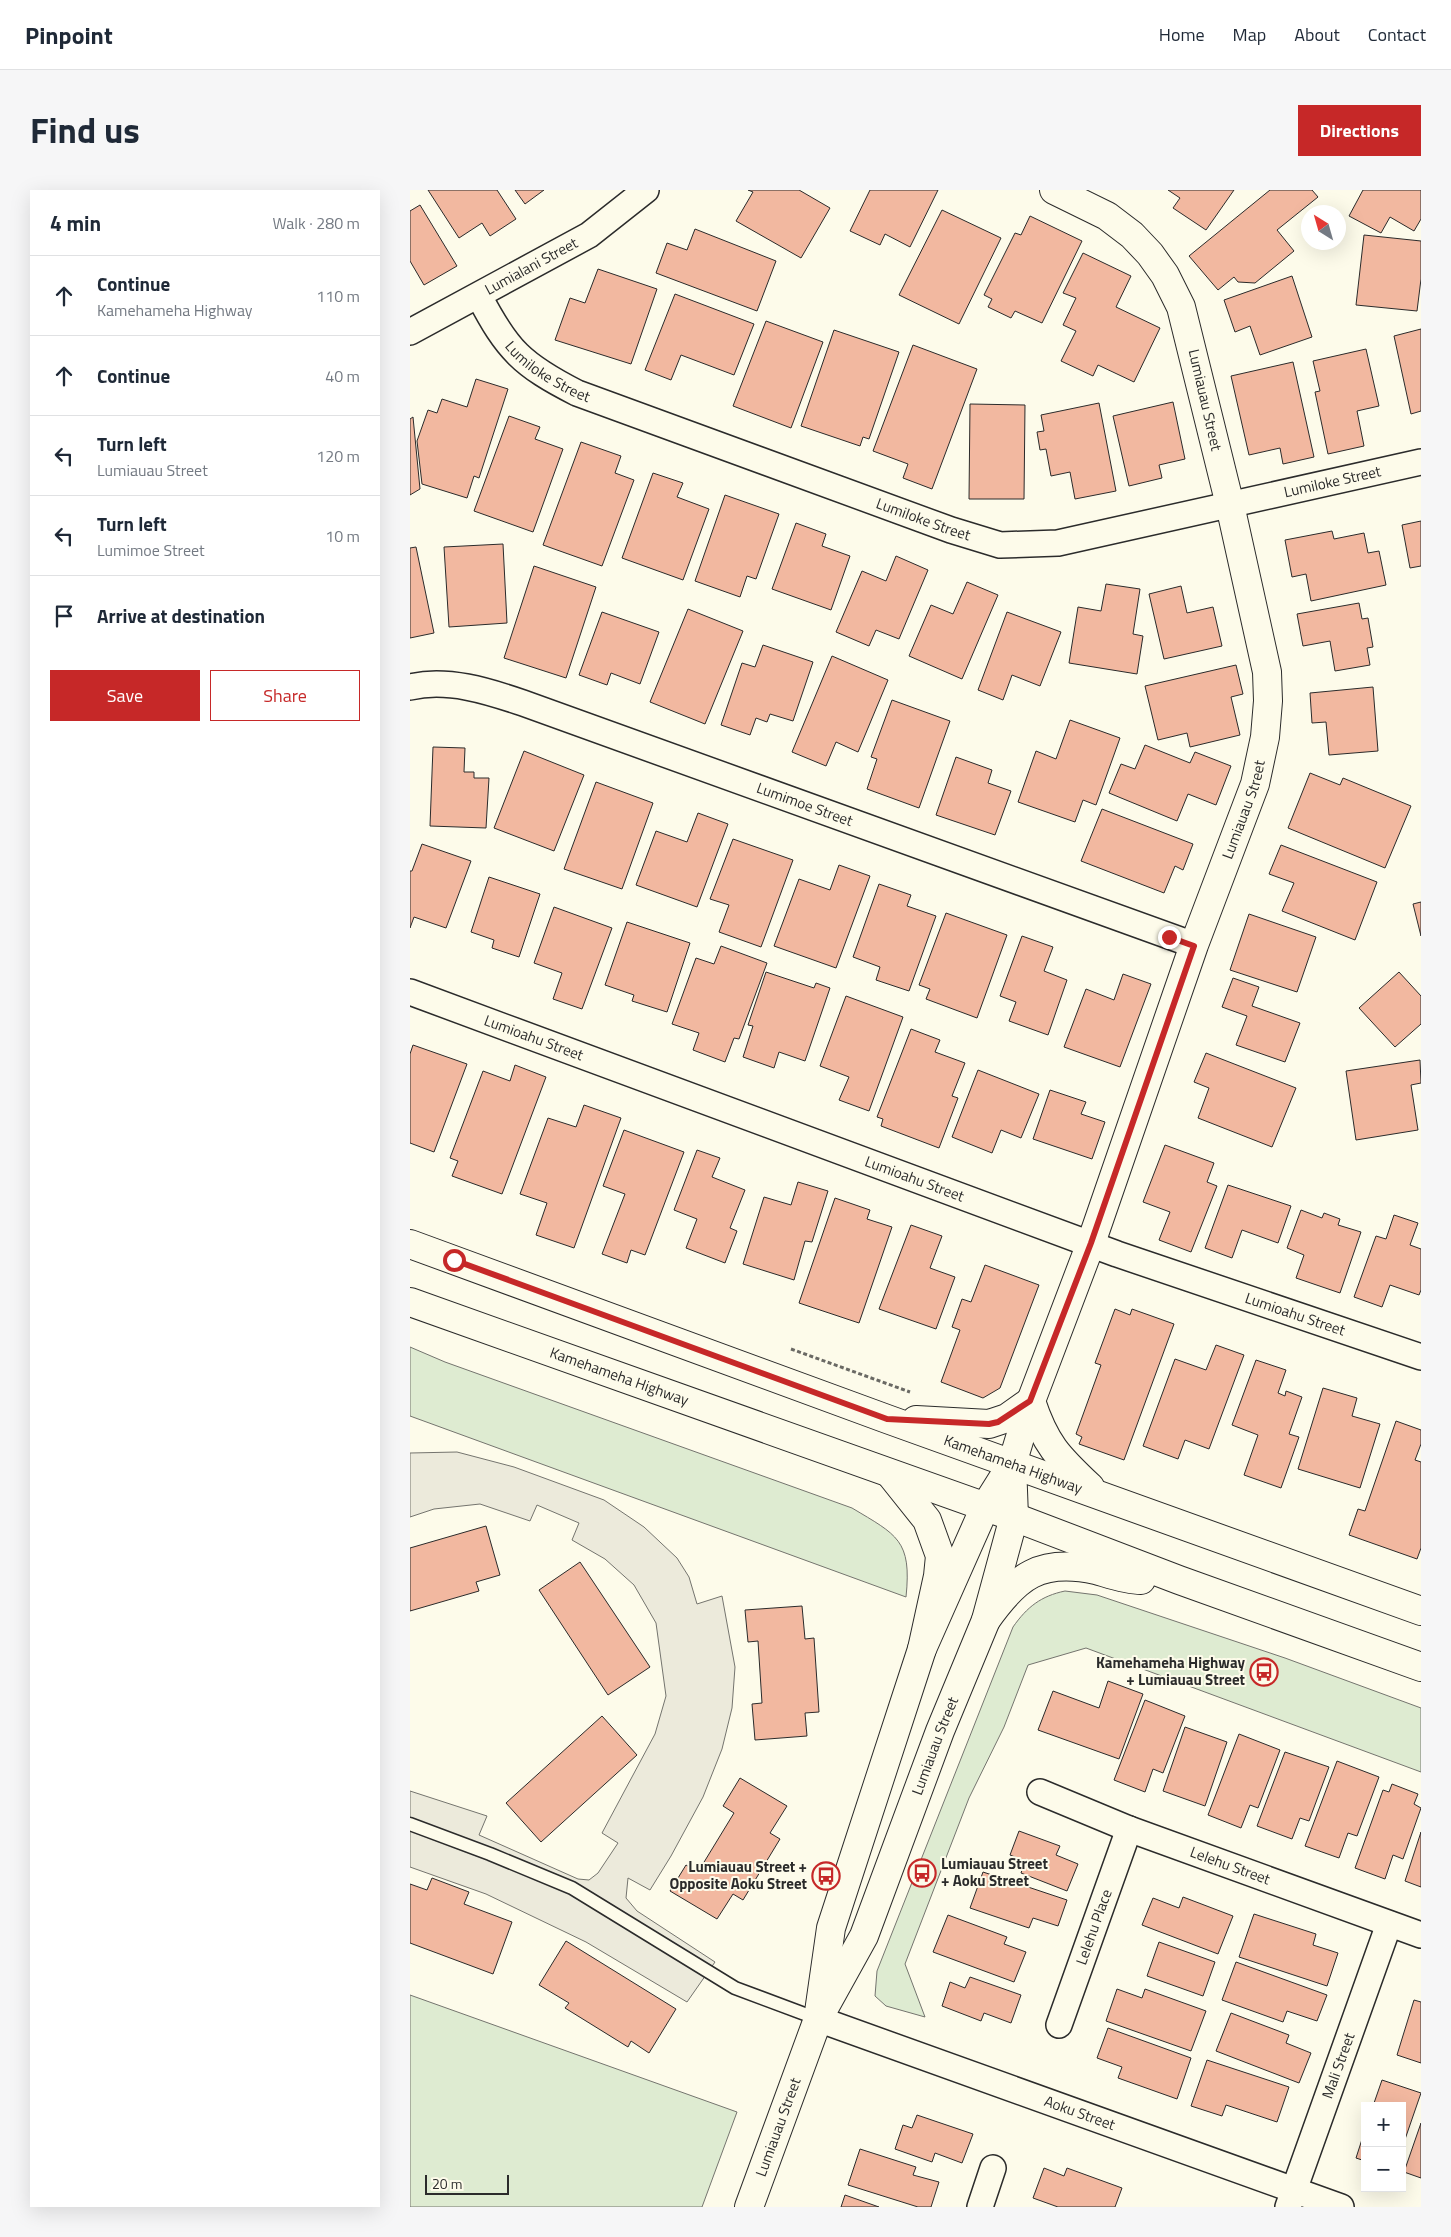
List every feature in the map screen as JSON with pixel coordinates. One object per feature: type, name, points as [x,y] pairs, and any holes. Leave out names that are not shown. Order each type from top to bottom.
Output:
[{"type":"main road","name":"Lumiauau Street","points":[[818,2019],[831,1928],[922,1649],[985,1507],[1012,1464],[1030,1401],[1091,1243],[1194,946],[1255,784],[1265,737],[1268,701],[1267,672],[1230,505],[1181,307],[1165,275],[1150,254],[1132,235],[1107,216],[1054,190]]},
{"type":"main road","name":"Kamehameha Highway","points":[[410,1244],[887,1419],[1421,1611]]},
{"type":"main road","name":"Kamehameha Highway","points":[[410,1302],[891,1475],[1014,1517],[1180,1580],[1421,1667]]},
{"type":"main road","points":[[887,1419],[989,1424],[1007,1418],[1030,1401],[1039,1428],[1048,1444],[1063,1462],[1097,1493]]},
{"type":"main road","name":"Lumiauau Street","points":[[749,2207],[818,2019],[864,1936],[940,1731],[986,1620],[1014,1517],[1012,1464]]},
{"type":"main road","points":[[891,1475],[927,1520],[940,1556],[938,1576],[922,1649]]},
{"type":"main road","points":[[986,1620],[1004,1594],[1016,1583],[1030,1574],[1056,1565],[1092,1570],[1137,1580],[1180,1580]]},
{"type":"street","name":"Lumialani Street","points":[[410,332],[589,235],[646,190]]},
{"type":"street","name":"Lumiloke Street","points":[[479,296],[494,326],[509,347],[527,364],[546,377],[577,393],[951,530],[1000,546],[1058,544],[1421,462]]},
{"type":"street","name":"Lumimoe Street","points":[[410,687],[448,684],[490,692],[1194,946]]},
{"type":"street","name":"Lumioahu Street","points":[[410,992],[1091,1243],[1421,1358]]},
{"type":"street","name":"Lelehu Street","points":[[1040,1792],[1129,1829],[1421,1935]]},
{"type":"street","name":"Lelehu Place","points":[[1059,2025],[1129,1829]]},
{"type":"street","name":"Mali Street","points":[[1291,2199],[1389,1924]]},
{"type":"street","name":"Aoku Street","points":[[818,2019],[1291,2199],[1341,2207]]},
{"type":"street","points":[[980,2207],[993,2168]]},
{"type":"lane","points":[[410,1824],[572,1888],[735,1988],[818,2019]]},
{"type":"path","points":[[791,1349],[913,1392]]},
{"type":"green space","points":[[410,1347],[445,1362],[852,1508],[880,1525],[898,1541],[906,1563],[906,1597],[410,1416]]},
{"type":"green space","points":[[1065,1591],[1097,1595],[1285,1658],[1421,1708],[1421,1772],[1086,1648],[1028,1665],[1004,1727],[969,1798],[905,1964],[925,2017],[886,2006],[875,1996],[877,1971],[1013,1627],[1035,1603]]},
{"type":"green space","points":[[410,1995],[737,2112],[702,2207],[410,2207]]},
{"type":"shaded area","points":[[457,1452],[514,1467],[604,1500],[644,1527],[677,1558],[689,1577],[697,1604],[722,1596],[735,1667],[732,1708],[722,1749],[703,1797],[650,1890],[628,1878],[626,1898],[637,1911],[715,1962],[687,2002],[586,1942],[486,1894],[410,1867],[410,1791],[487,1816],[479,1835],[578,1879],[589,1880],[598,1873],[618,1843],[602,1833],[655,1734],[666,1696],[656,1623],[634,1585],[605,1559],[572,1540],[579,1523],[537,1505],[530,1521],[480,1504],[434,1509],[410,1517],[410,1453]]},
{"type":"building","points":[[428,190],[497,190],[516,219],[490,236],[482,223],[459,238]]},
{"type":"building","points":[[515,190],[544,190],[525,204]]},
{"type":"building","points":[[748,190],[799,190],[830,208],[801,258],[736,221],[753,192]]},
{"type":"building","points":[[870,190],[938,190],[910,247],[885,234],[880,245],[850,231]]},
{"type":"building","points":[[1168,190],[1234,190],[1206,230],[1173,208],[1180,198]]},
{"type":"building","points":[[1270,190],[1312,190],[1318,197],[1308,205],[1301,205],[1301,211],[1277,230],[1294,251],[1255,283],[1238,282],[1234,277],[1218,290],[1189,256]]},
{"type":"building","points":[[1363,190],[1421,190],[1421,219],[1414,231],[1390,217],[1381,233],[1349,216]]},
{"type":"building","points":[[420,205],[457,266],[424,285],[410,261],[410,211]]},
{"type":"building","points":[[942,210],[1001,238],[959,324],[899,295]]},
{"type":"building","points":[[1030,216],[1082,241],[1042,323],[1015,311],[1011,318],[988,307],[992,299],[984,295],[1015,233],[1021,235]]},
{"type":"building","points":[[695,229],[776,261],[757,311],[656,273],[667,243],[687,250]]},
{"type":"building","points":[[1364,235],[1421,241],[1421,279],[1417,311],[1356,305]]},
{"type":"building","points":[[1083,253],[1131,276],[1116,307],[1160,328],[1134,382],[1098,365],[1093,376],[1061,361],[1076,331],[1063,325],[1076,298],[1063,293]]},
{"type":"building","points":[[598,269],[657,289],[631,364],[555,340],[570,298],[585,303]]},
{"type":"building","points":[[1292,276],[1312,337],[1260,355],[1250,326],[1235,332],[1224,300]]},
{"type":"building","points":[[675,294],[754,324],[734,375],[681,355],[671,380],[645,370]]},
{"type":"building","points":[[766,321],[823,342],[791,428],[733,406]]},
{"type":"building","points":[[1421,329],[1421,411],[1411,414],[1394,336]]},
{"type":"building","points":[[834,330],[899,352],[869,439],[863,437],[860,446],[801,426]]},
{"type":"building","points":[[913,345],[977,369],[932,489],[903,478],[908,464],[873,451]]},
{"type":"building","points":[[1366,349],[1379,406],[1357,411],[1364,446],[1328,454],[1315,392],[1320,391],[1313,361]]},
{"type":"building","points":[[1293,362],[1314,457],[1283,464],[1280,448],[1249,455],[1231,376]]},
{"type":"building","points":[[476,379],[508,389],[479,478],[474,476],[467,498],[422,484],[417,441],[428,410],[437,413],[442,399],[467,407]]},
{"type":"building","points":[[1173,402],[1185,459],[1159,465],[1162,478],[1129,486],[1113,416]]},
{"type":"building","points":[[1099,403],[1116,491],[1075,499],[1070,472],[1051,476],[1046,449],[1040,450],[1037,432],[1044,431],[1041,415]]},
{"type":"building","points":[[970,404],[1025,405],[1024,499],[969,499]]},
{"type":"building","points":[[509,416],[540,427],[535,439],[563,449],[533,532],[474,511]]},
{"type":"building","points":[[413,417],[420,489],[410,495],[410,419]]},
{"type":"building","points":[[581,442],[621,456],[615,473],[634,480],[602,566],[543,545]]},
{"type":"building","points":[[653,473],[683,483],[677,497],[709,509],[683,580],[622,558]]},
{"type":"building","points":[[725,495],[779,514],[756,579],[747,576],[740,597],[695,581]]},
{"type":"building","points":[[1421,521],[1421,566],[1410,568],[1402,525]]},
{"type":"building","points":[[796,523],[826,534],[822,546],[850,556],[831,610],[772,589]]},
{"type":"building","points":[[1332,531],[1334,539],[1364,533],[1368,553],[1379,551],[1386,585],[1311,601],[1306,574],[1292,577],[1285,540]]},
{"type":"building","points":[[503,544],[507,623],[449,627],[444,547]]},
{"type":"building","points":[[416,547],[434,633],[410,638],[410,548]]},
{"type":"building","points":[[896,556],[928,570],[899,639],[876,630],[869,646],[836,632],[862,571],[886,581]]},
{"type":"building","points":[[534,566],[596,587],[566,678],[504,658]]},
{"type":"building","points":[[967,582],[998,595],[962,679],[909,656],[931,605],[953,614]]},
{"type":"building","points":[[1106,584],[1140,589],[1133,634],[1143,636],[1137,674],[1069,663],[1078,607],[1101,611]]},
{"type":"building","points":[[1181,586],[1187,613],[1213,607],[1222,646],[1164,659],[1149,594]]},
{"type":"building","points":[[1359,603],[1362,619],[1368,618],[1373,647],[1367,648],[1370,665],[1335,671],[1330,641],[1303,646],[1297,614]]},
{"type":"building","points":[[688,609],[743,631],[705,724],[650,702]]},
{"type":"building","points":[[602,612],[659,632],[640,684],[611,673],[607,685],[579,675]]},
{"type":"building","points":[[1007,612],[1061,632],[1040,686],[1012,675],[1003,700],[978,690]]},
{"type":"building","points":[[763,645],[813,662],[793,721],[770,714],[767,722],[756,718],[750,735],[721,725],[742,663],[755,667]]},
{"type":"building","points":[[832,656],[888,680],[858,752],[836,742],[826,766],[792,752]]},
{"type":"building","points":[[1236,665],[1243,694],[1231,697],[1240,735],[1190,747],[1187,733],[1158,740],[1145,686]]},
{"type":"building","points":[[1373,687],[1378,751],[1329,755],[1326,722],[1312,723],[1310,693]]},
{"type":"building","points":[[892,700],[950,721],[919,808],[867,789],[877,759],[871,757]]},
{"type":"building","points":[[1070,720],[1120,738],[1096,805],[1083,800],[1075,822],[1018,802],[1036,751],[1056,759]]},
{"type":"building","points":[[1145,745],[1190,763],[1195,752],[1231,766],[1216,805],[1188,794],[1177,821],[1109,793],[1121,764],[1135,769]]},
{"type":"building","points":[[433,747],[465,748],[464,772],[474,772],[474,778],[489,778],[486,828],[430,826]]},
{"type":"building","points":[[524,751],[584,775],[554,851],[494,828]]},
{"type":"building","points":[[956,757],[992,770],[988,783],[1011,791],[995,835],[936,815]]},
{"type":"building","points":[[1310,773],[1340,785],[1343,778],[1411,806],[1385,868],[1288,828]]},
{"type":"building","points":[[596,782],[653,803],[622,889],[564,869]]},
{"type":"building","points":[[1102,809],[1193,844],[1183,870],[1175,866],[1164,893],[1081,861]]},
{"type":"building","points":[[698,813],[728,824],[697,907],[636,885],[656,831],[687,842]]},
{"type":"building","points":[[733,839],[793,860],[761,947],[719,932],[729,905],[710,899]]},
{"type":"building","points":[[422,844],[471,861],[446,928],[414,917],[410,928],[410,871],[412,871]]},
{"type":"building","points":[[1281,845],[1377,882],[1355,940],[1282,911],[1294,883],[1269,874]]},
{"type":"building","points":[[839,865],[870,876],[836,968],[774,946],[799,879],[830,890]]},
{"type":"building","points":[[489,877],[540,894],[519,957],[492,948],[494,940],[471,932]]},
{"type":"building","points":[[879,884],[911,895],[907,906],[936,916],[909,991],[876,980],[880,967],[853,957]]},
{"type":"building","points":[[1421,902],[1421,936],[1413,904]]},
{"type":"building","points":[[554,907],[612,928],[582,1009],[553,999],[562,973],[534,963]]},
{"type":"building","points":[[946,913],[1007,935],[977,1018],[926,999],[930,989],[919,985]]},
{"type":"building","points":[[1249,914],[1316,937],[1297,992],[1230,970]]},
{"type":"building","points":[[627,922],[690,943],[667,1012],[632,1001],[634,995],[605,985]]},
{"type":"building","points":[[1022,936],[1053,947],[1044,971],[1067,980],[1048,1035],[1009,1021],[1016,1002],[1000,996]]},
{"type":"building","points":[[721,946],[767,963],[739,1039],[734,1038],[725,1062],[693,1050],[699,1033],[672,1024],[696,958],[714,964]]},
{"type":"building","points":[[766,972],[814,988],[816,983],[830,988],[805,1061],[779,1052],[774,1068],[743,1057],[753,1026],[748,1025]]},
{"type":"building","points":[[1399,972],[1421,996],[1421,1024],[1395,1047],[1359,1008]]},
{"type":"building","points":[[1123,974],[1151,984],[1120,1067],[1064,1047],[1086,989],[1114,1000]]},
{"type":"building","points":[[1233,978],[1259,987],[1252,1006],[1300,1023],[1285,1062],[1236,1045],[1247,1016],[1222,1007]]},
{"type":"building","points":[[846,996],[903,1017],[869,1111],[839,1100],[849,1077],[820,1066]]},
{"type":"building","points":[[911,1029],[940,1040],[935,1052],[965,1063],[952,1096],[958,1098],[939,1148],[881,1126],[883,1119],[877,1117]]},
{"type":"building","points":[[413,1045],[467,1064],[434,1152],[410,1143],[410,1054]]},
{"type":"building","points":[[1206,1053],[1296,1088],[1272,1147],[1198,1118],[1209,1088],[1194,1082]]},
{"type":"building","points":[[1420,1060],[1421,1083],[1411,1085],[1418,1130],[1356,1140],[1346,1071]]},
{"type":"building","points":[[515,1065],[546,1077],[502,1194],[452,1176],[458,1161],[450,1158],[483,1071],[510,1081]]},
{"type":"building","points":[[978,1070],[1039,1094],[1021,1138],[1001,1130],[992,1153],[952,1137]]},
{"type":"building","points":[[1050,1090],[1086,1102],[1081,1114],[1105,1122],[1092,1159],[1033,1139]]},
{"type":"building","points":[[584,1105],[621,1118],[574,1248],[536,1235],[547,1203],[520,1194],[548,1118],[576,1127]]},
{"type":"building","points":[[624,1130],[684,1152],[645,1255],[631,1250],[627,1263],[602,1254],[625,1194],[603,1186]]},
{"type":"building","points":[[1165,1145],[1214,1163],[1207,1182],[1217,1186],[1191,1252],[1159,1240],[1170,1212],[1143,1202]]},
{"type":"building","points":[[697,1150],[720,1158],[712,1177],[745,1190],[730,1228],[737,1231],[725,1263],[686,1248],[697,1219],[674,1210]]},
{"type":"building","points":[[798,1182],[828,1191],[812,1242],[805,1241],[794,1280],[743,1264],[764,1197],[791,1205]]},
{"type":"building","points":[[1228,1185],[1291,1206],[1278,1243],[1242,1230],[1232,1258],[1205,1248]]},
{"type":"building","points":[[835,1198],[870,1210],[867,1219],[892,1227],[859,1323],[799,1303]]},
{"type":"building","points":[[1301,1210],[1322,1218],[1324,1213],[1340,1219],[1338,1225],[1361,1232],[1340,1293],[1296,1278],[1304,1255],[1287,1248]]},
{"type":"building","points":[[1394,1215],[1418,1223],[1410,1245],[1421,1249],[1421,1290],[1419,1295],[1390,1285],[1382,1307],[1354,1297],[1376,1236],[1386,1239]]},
{"type":"building","points":[[911,1225],[942,1236],[930,1268],[955,1277],[936,1329],[879,1309]]},
{"type":"building","points":[[985,1265],[1039,1285],[1000,1388],[983,1398],[941,1382],[960,1330],[952,1327],[962,1299],[971,1302]]},
{"type":"building","points":[[1115,1309],[1130,1315],[1132,1309],[1174,1324],[1124,1460],[1079,1444],[1082,1437],[1076,1434],[1101,1365],[1095,1363]]},
{"type":"building","points":[[1216,1345],[1244,1355],[1209,1449],[1185,1440],[1178,1459],[1143,1446],[1175,1359],[1206,1370]]},
{"type":"building","points":[[1256,1360],[1286,1370],[1278,1393],[1285,1396],[1286,1391],[1302,1397],[1289,1434],[1299,1437],[1281,1488],[1244,1475],[1258,1435],[1232,1425]]},
{"type":"building","points":[[1323,1388],[1357,1398],[1352,1416],[1380,1424],[1360,1488],[1298,1469]]},
{"type":"building","points":[[1396,1421],[1421,1430],[1421,1444],[1415,1460],[1421,1462],[1421,1548],[1417,1559],[1349,1535],[1358,1509],[1365,1511]]},
{"type":"building","points":[[486,1526],[500,1575],[476,1582],[479,1591],[410,1611],[410,1548]]},
{"type":"building","points":[[580,1562],[650,1667],[608,1695],[539,1590]]},
{"type":"building","points":[[802,1606],[805,1639],[814,1638],[819,1712],[805,1713],[807,1736],[755,1740],[752,1704],[762,1703],[758,1641],[748,1642],[745,1610]]},
{"type":"building","points":[[1108,1681],[1143,1694],[1119,1759],[1038,1730],[1053,1691],[1099,1708]]},
{"type":"building","points":[[1145,1700],[1185,1716],[1163,1773],[1153,1769],[1145,1792],[1114,1780]]},
{"type":"building","points":[[602,1716],[637,1755],[541,1842],[506,1803]]},
{"type":"building","points":[[1185,1727],[1227,1742],[1205,1806],[1163,1791]]},
{"type":"building","points":[[1239,1734],[1280,1750],[1258,1808],[1250,1805],[1241,1828],[1208,1815]]},
{"type":"building","points":[[1285,1752],[1329,1767],[1309,1821],[1300,1818],[1292,1839],[1257,1826]]},
{"type":"building","points":[[1337,1761],[1379,1777],[1357,1836],[1348,1833],[1339,1858],[1305,1846]]},
{"type":"building","points":[[740,1778],[787,1806],[770,1833],[780,1839],[743,1900],[733,1894],[717,1919],[670,1891],[686,1865],[698,1872],[734,1813],[723,1806]]},
{"type":"building","points":[[1392,1784],[1418,1794],[1414,1804],[1421,1808],[1403,1859],[1393,1855],[1385,1879],[1355,1868],[1383,1790],[1389,1792]]},
{"type":"building","points":[[1019,1831],[1060,1846],[1056,1855],[1078,1864],[1067,1891],[1021,1873],[1025,1861],[1010,1855]]},
{"type":"building","points":[[1421,1832],[1421,1887],[1405,1881]]},
{"type":"building","points":[[983,1872],[1067,1900],[1058,1926],[1033,1918],[1029,1928],[970,1908]]},
{"type":"building","points":[[432,1878],[469,1892],[464,1904],[512,1922],[493,1974],[410,1943],[410,1884],[427,1890]]},
{"type":"building","points":[[1183,1897],[1233,1916],[1218,1954],[1142,1925],[1153,1898],[1179,1908]]},
{"type":"building","points":[[1254,1914],[1316,1934],[1313,1945],[1338,1953],[1327,1986],[1239,1957]]},
{"type":"building","points":[[948,1915],[1007,1937],[1004,1944],[1026,1952],[1014,1982],[933,1952]]},
{"type":"building","points":[[566,1941],[676,2009],[649,2053],[631,2041],[628,2047],[565,2008],[569,2003],[539,1985]]},
{"type":"building","points":[[1159,1942],[1215,1962],[1203,1996],[1147,1976]]},
{"type":"building","points":[[1236,1962],[1327,1995],[1317,2021],[1287,2011],[1283,2022],[1222,2000]]},
{"type":"building","points":[[970,1977],[1021,1995],[1011,2023],[984,2013],[981,2021],[942,2006],[950,1982],[965,1988]]},
{"type":"building","points":[[1117,1989],[1142,1998],[1145,1989],[1206,2011],[1191,2051],[1106,2021]]},
{"type":"building","points":[[1414,2000],[1421,2002],[1421,2063],[1397,2055]]},
{"type":"building","points":[[1231,2013],[1289,2035],[1286,2043],[1311,2053],[1299,2083],[1216,2051]]},
{"type":"building","points":[[1108,2028],[1191,2058],[1177,2099],[1118,2078],[1122,2067],[1097,2058]]},
{"type":"building","points":[[1207,2060],[1289,2087],[1277,2122],[1226,2105],[1222,2116],[1191,2106]]},
{"type":"building","points":[[1382,2080],[1421,2093],[1406,2136],[1406,2102],[1374,2102]]},
{"type":"building","points":[[917,2115],[973,2134],[962,2163],[935,2153],[932,2162],[895,2149],[903,2125],[912,2128]]},
{"type":"building","points":[[1421,2123],[1421,2178],[1406,2173],[1406,2166]]},
{"type":"building","points":[[1361,2142],[1361,2160],[1356,2158]]},
{"type":"building","points":[[860,2149],[916,2167],[913,2175],[939,2182],[931,2207],[918,2207],[848,2185]]},
{"type":"building","points":[[1044,2168],[1064,2176],[1067,2168],[1122,2188],[1115,2207],[1058,2207],[1033,2198]]},
{"type":"building","points":[[845,2195],[879,2207],[841,2207]]},
{"type":"place","name":"Kamehameha Highway + Lumiauau Street","points":[[1264,1672]]},
{"type":"place","name":"Lumiauau Street + Aoku Street","points":[[922,1873]]},
{"type":"place","name":"Lumiauau Street + Opposite Aoku Street","points":[[826,1876]]},
{"type":"route","points":[[454,1260],[887,1419],[989,1424],[1007,1418],[1030,1401],[1091,1243],[1194,946],[1169,937]]}]
